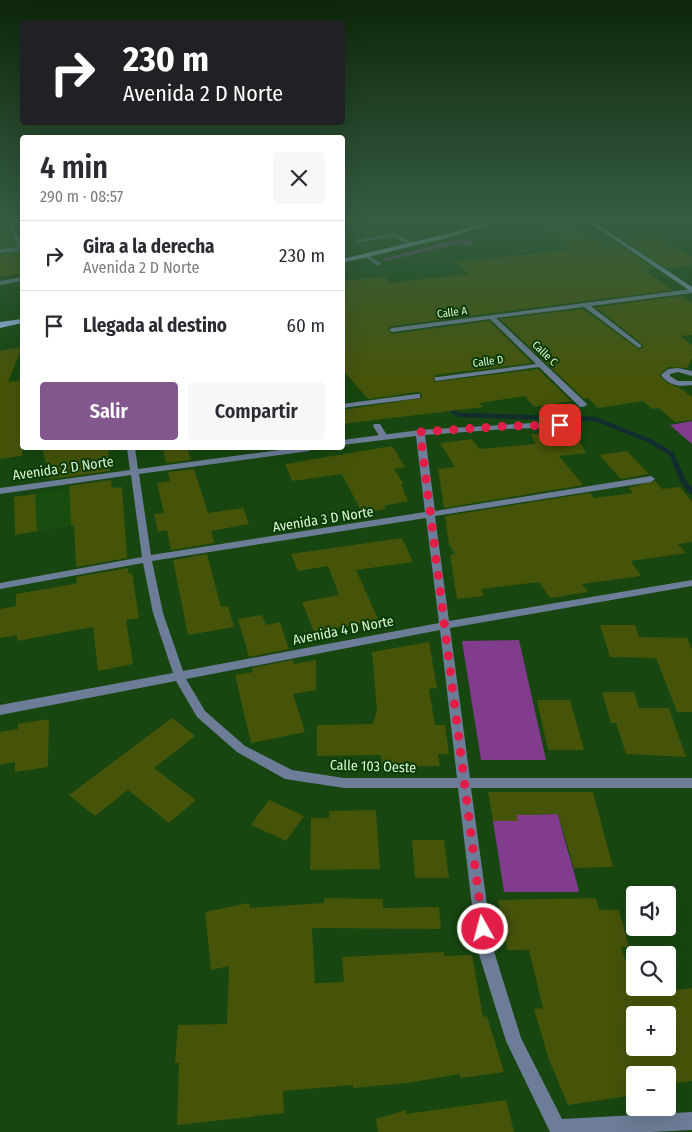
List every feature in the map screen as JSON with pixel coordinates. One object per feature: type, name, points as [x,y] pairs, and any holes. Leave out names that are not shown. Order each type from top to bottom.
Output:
[{"type":"main road","points":[[668,275],[692,291]]},
{"type":"main road","points":[[0,325],[20,321]]},
{"type":"street","points":[[0,283],[20,280]]},
{"type":"street","name":"Calle A","points":[[392,330],[692,291]]},
{"type":"street","points":[[586,305],[639,346]]},
{"type":"street","name":"Calle C","points":[[491,317],[583,404]]},
{"type":"street","name":"Calle D","points":[[438,380],[541,365]]},
{"type":"street","points":[[691,384],[671,381],[665,374],[669,371],[678,370],[692,374]]},
{"type":"street","points":[[345,406],[417,396]]},
{"type":"street","points":[[345,443],[420,432],[507,426],[560,425]]},
{"type":"street","points":[[377,426],[384,437]]},
{"type":"street","points":[[420,432],[443,626],[486,948],[514,1041],[558,1130],[690,1124]]},
{"type":"street","name":"Calle 103 Oeste","points":[[131,450],[147,559],[158,613],[180,678],[201,714],[241,749],[290,775],[344,783],[692,783]]},
{"type":"street","name":"Avenida 2 D Norte","points":[[0,491],[295,450]]},
{"type":"street","name":"Avenida 3 D Norte","points":[[0,586],[147,559],[430,516],[651,479]]},
{"type":"street","name":"Avenida 4 D Norte","points":[[0,710],[180,678],[443,626],[692,583]]},
{"type":"shaded area","points":[[692,421],[692,444],[670,425]]},
{"type":"shaded area","points":[[69,489],[71,526],[15,535],[14,497]]},
{"type":"shaded area","points":[[519,640],[546,760],[481,760],[462,641]]},
{"type":"shaded area","points":[[558,814],[579,892],[504,892],[493,821],[517,821],[516,815]]},
{"type":"building","points":[[0,275],[16,275],[0,277]]},
{"type":"building","points":[[462,275],[651,275],[672,290],[392,326],[387,329],[392,334],[489,321],[532,363],[435,375],[434,382],[538,369],[571,401],[534,407],[525,396],[480,403],[483,407],[345,424],[345,410],[422,398],[421,393],[417,392],[368,399],[345,372],[345,281],[385,277],[390,283]]},
{"type":"building","points":[[682,296],[692,303],[692,335],[680,336],[692,345],[692,358],[687,368],[668,367],[659,375],[667,383],[680,388],[692,397],[692,420],[675,422],[659,408],[652,409],[643,401],[598,408],[588,398],[584,399],[500,319],[583,309],[640,350],[643,347],[642,344],[596,307]]},
{"type":"building","points":[[20,347],[20,352],[8,382],[20,380],[20,450],[22,450],[22,456],[0,459],[0,351]]},
{"type":"building","points":[[574,433],[586,453],[559,456],[583,485],[444,508],[438,469],[455,467],[440,443],[472,439],[479,449],[536,444],[531,434]]},
{"type":"building","points":[[392,446],[405,467],[394,469],[404,484],[401,484],[408,501],[384,506],[386,509],[369,512],[361,511],[342,474],[292,481],[285,464]]},
{"type":"building","points":[[43,450],[108,450],[110,471],[50,479]]},
{"type":"building","points":[[163,450],[188,450],[191,460],[166,463]]},
{"type":"building","points":[[627,451],[649,474],[621,479],[599,455]]},
{"type":"building","points":[[194,469],[208,513],[243,508],[249,524],[211,531],[214,543],[171,550],[167,530],[158,532],[154,514],[164,513],[157,483],[170,481],[168,472]]},
{"type":"building","points":[[111,480],[112,488],[122,487],[127,558],[76,567],[74,525],[71,526],[69,486]]},
{"type":"building","points":[[655,481],[662,489],[680,487],[692,502],[692,542],[678,544],[686,553],[631,561],[641,576],[582,584],[588,592],[550,598],[539,582],[481,589],[484,596],[457,599],[450,555],[455,554],[449,544],[445,516],[590,493],[594,498],[633,493],[628,488]]},
{"type":"building","points":[[35,494],[37,531],[15,535],[14,497]]},
{"type":"building","points":[[402,538],[413,562],[356,570],[379,621],[314,632],[302,602],[339,595],[328,566],[298,571],[291,554]]},
{"type":"building","points":[[207,554],[221,607],[228,606],[234,627],[188,635],[173,560]]},
{"type":"building","points":[[128,568],[129,574],[132,573],[139,618],[126,620],[133,664],[98,671],[93,627],[17,641],[17,635],[0,638],[0,609],[16,606],[16,594],[74,584],[77,583],[76,577]]},
{"type":"building","points":[[262,615],[266,625],[280,622],[289,649],[249,657],[238,619]]},
{"type":"building","points":[[600,625],[635,625],[639,637],[687,638],[692,649],[692,712],[677,712],[656,658],[610,657]]},
{"type":"building","points":[[429,642],[437,688],[429,689],[435,725],[445,725],[449,754],[438,754],[440,766],[382,767],[381,755],[317,756],[317,725],[373,724],[377,711],[372,652]]},
{"type":"building","points":[[293,660],[294,664],[316,660],[316,690],[293,694],[305,732],[251,743],[235,675],[253,672],[252,668]]},
{"type":"building","points":[[602,692],[634,692],[639,708],[669,708],[686,757],[626,754],[616,723],[611,723]]},
{"type":"building","points":[[537,700],[570,700],[584,750],[548,750]]},
{"type":"building","points":[[172,718],[195,736],[154,768],[196,800],[169,823],[128,790],[95,816],[69,795]]},
{"type":"building","points":[[49,719],[48,767],[15,772],[15,762],[0,765],[0,732],[18,729],[18,724]]},
{"type":"building","points":[[488,792],[593,792],[613,867],[574,868],[558,814],[516,815],[518,821],[493,821]]},
{"type":"building","points":[[269,800],[304,816],[286,841],[251,825]]},
{"type":"building","points":[[376,810],[380,869],[310,870],[311,818],[329,818],[329,811]]},
{"type":"building","points":[[412,840],[444,840],[449,878],[415,878]]},
{"type":"building","points":[[324,898],[383,899],[383,908],[439,907],[441,929],[312,928],[315,983],[344,982],[342,957],[444,952],[444,956],[472,955],[483,1017],[487,1016],[504,1072],[461,1078],[459,1074],[408,1083],[353,1088],[353,1085],[283,1091],[284,1113],[177,1125],[179,1063],[175,1063],[178,1025],[227,1024],[229,966],[211,970],[205,912],[249,903],[250,908],[324,903]]},
{"type":"building","points":[[596,898],[599,910],[619,910],[629,946],[621,947],[626,962],[626,996],[676,996],[676,990],[692,988],[692,1081],[676,1083],[676,1066],[626,1066],[626,1096],[568,1105],[549,1060],[534,1009],[543,1008],[529,950],[507,950],[498,900]]},
{"type":"building","points":[[506,1100],[514,1132],[378,1132],[376,1119],[406,1110],[406,1114]]},
{"type":"waterway","points":[[448,407],[458,415],[595,419],[650,441],[672,454],[676,464]]},
{"type":"waterway","points":[[675,462],[683,481],[692,492]]},
{"type":"route","points":[[483,929],[420,432],[507,426],[560,425]]}]
